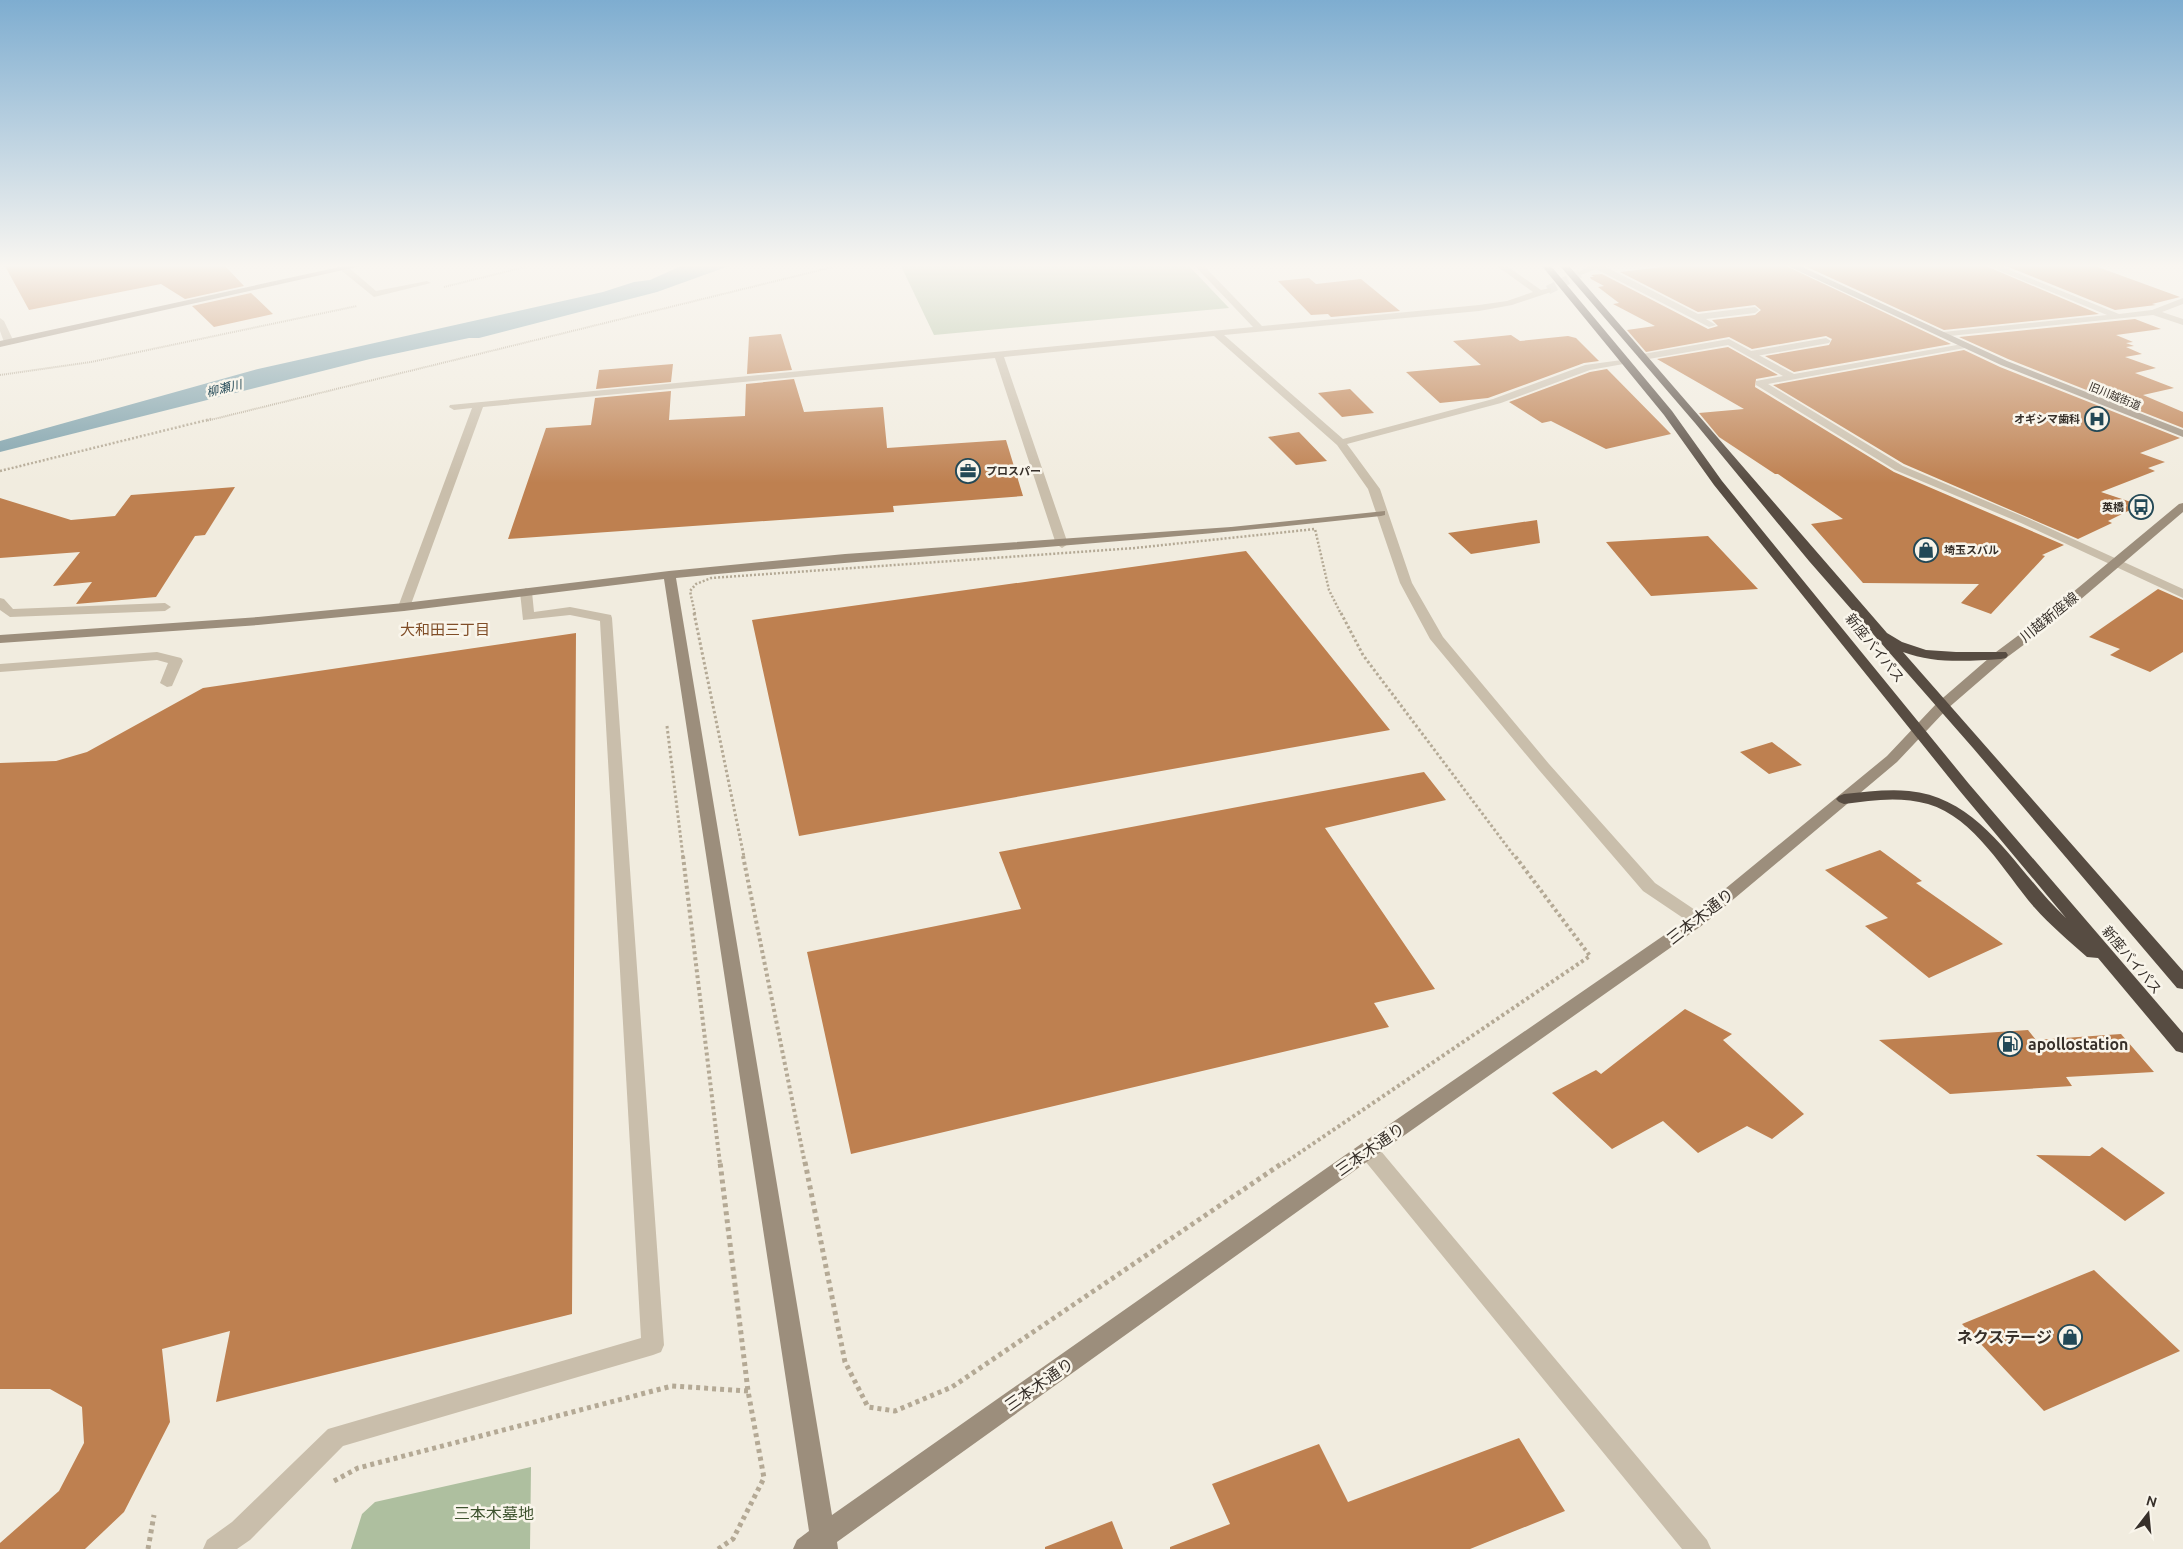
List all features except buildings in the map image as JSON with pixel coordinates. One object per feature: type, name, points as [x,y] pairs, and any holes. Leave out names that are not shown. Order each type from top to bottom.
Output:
[{"type":"highway","name":"新座バイパス","points":[[1607,338],[1668,413],[1724,490],[1919,731],[2183,1046]]},
{"type":"highway","name":"新座バイパス","points":[[1627,338],[1870,625],[1978,745],[2183,983]]},
{"type":"highway","points":[[1870,625],[1889,639],[1927,653],[1947,656],[2001,655]]},
{"type":"highway","points":[[1844,799],[1886,794],[1913,795],[1940,802],[1955,810],[1988,840],[2035,897],[2151,1010]]},
{"type":"street","points":[[5,343],[27,338]]},
{"type":"street","points":[[454,406],[1154,338]]},
{"type":"street","points":[[1223,338],[1341,443],[1374,489],[1406,583],[1437,639],[1544,767],[1649,887],[1698,920]]},
{"type":"street","name":"旧川越街道","points":[[1950,338],[2183,434]]},
{"type":"street","points":[[1751,354],[1826,341]]},
{"type":"street","points":[[1643,357],[1728,342],[1792,378]]},
{"type":"street","points":[[1965,345],[1759,383],[1899,468],[2116,562],[2183,594]]},
{"type":"street","points":[[998,354],[1062,544]]},
{"type":"street","points":[[1341,443],[1497,401],[1588,367],[1626,361]]},
{"type":"street","points":[[404,607],[479,404]]},
{"type":"street","name":"川越新座線","points":[[1919,731],[1942,706],[2001,655],[2048,620],[2183,506]]},
{"type":"street","points":[[0,639],[258,621],[404,607],[669,574],[845,558],[1062,544],[1232,530],[1381,513]]},
{"type":"street","points":[[669,574],[818,1545]]},
{"type":"street","points":[[216,1549],[241,1531],[336,1436],[653,1345],[606,618],[570,611],[528,616],[526,592]]},
{"type":"street","points":[[0,602],[10,613],[165,607]]},
{"type":"street","points":[[0,668],[157,656],[176,661],[167,683]]},
{"type":"street","name":"三本木通り","points":[[818,1545],[1368,1150],[1698,920],[1892,759],[1919,731]]},
{"type":"street","points":[[1368,1150],[1698,1549]]},
{"type":"path","points":[[0,375],[91,362],[203,338]]},
{"type":"path","points":[[0,471],[542,338]]},
{"type":"path","points":[[1315,529],[1329,590],[1363,655],[1590,956],[952,1387],[895,1411],[868,1407],[845,1362],[690,591],[696,584],[711,578],[1135,548],[1315,529]]},
{"type":"path","points":[[667,724],[748,1392],[764,1478],[733,1539],[718,1549]]},
{"type":"path","points":[[330,1484],[358,1468],[672,1386],[748,1392]]},
{"type":"path","points":[[148,1549],[154,1515]]},
{"type":"green space","name":"三本木墓地","points":[[531,1467],[530,1549],[351,1549],[362,1514],[375,1502]]},
{"type":"water","name":"柳瀬川","points":[[396,338],[468,338],[370,359],[0,452],[0,441],[258,369]]},
{"type":"place","name":"オギシマ歯科","points":[[2097,419]]},
{"type":"place","name":"プロスパー","points":[[968,471]]},
{"type":"place","name":"英橋","points":[[2141,507]]},
{"type":"place","name":"埼玉スバル","points":[[1926,550]]},
{"type":"place","name":"apollostation","points":[[2010,1044]]},
{"type":"place","name":"ネクステージ","points":[[2070,1337]]},
{"type":"district","name":"大和田三丁目","points":[[445,629]]}]
